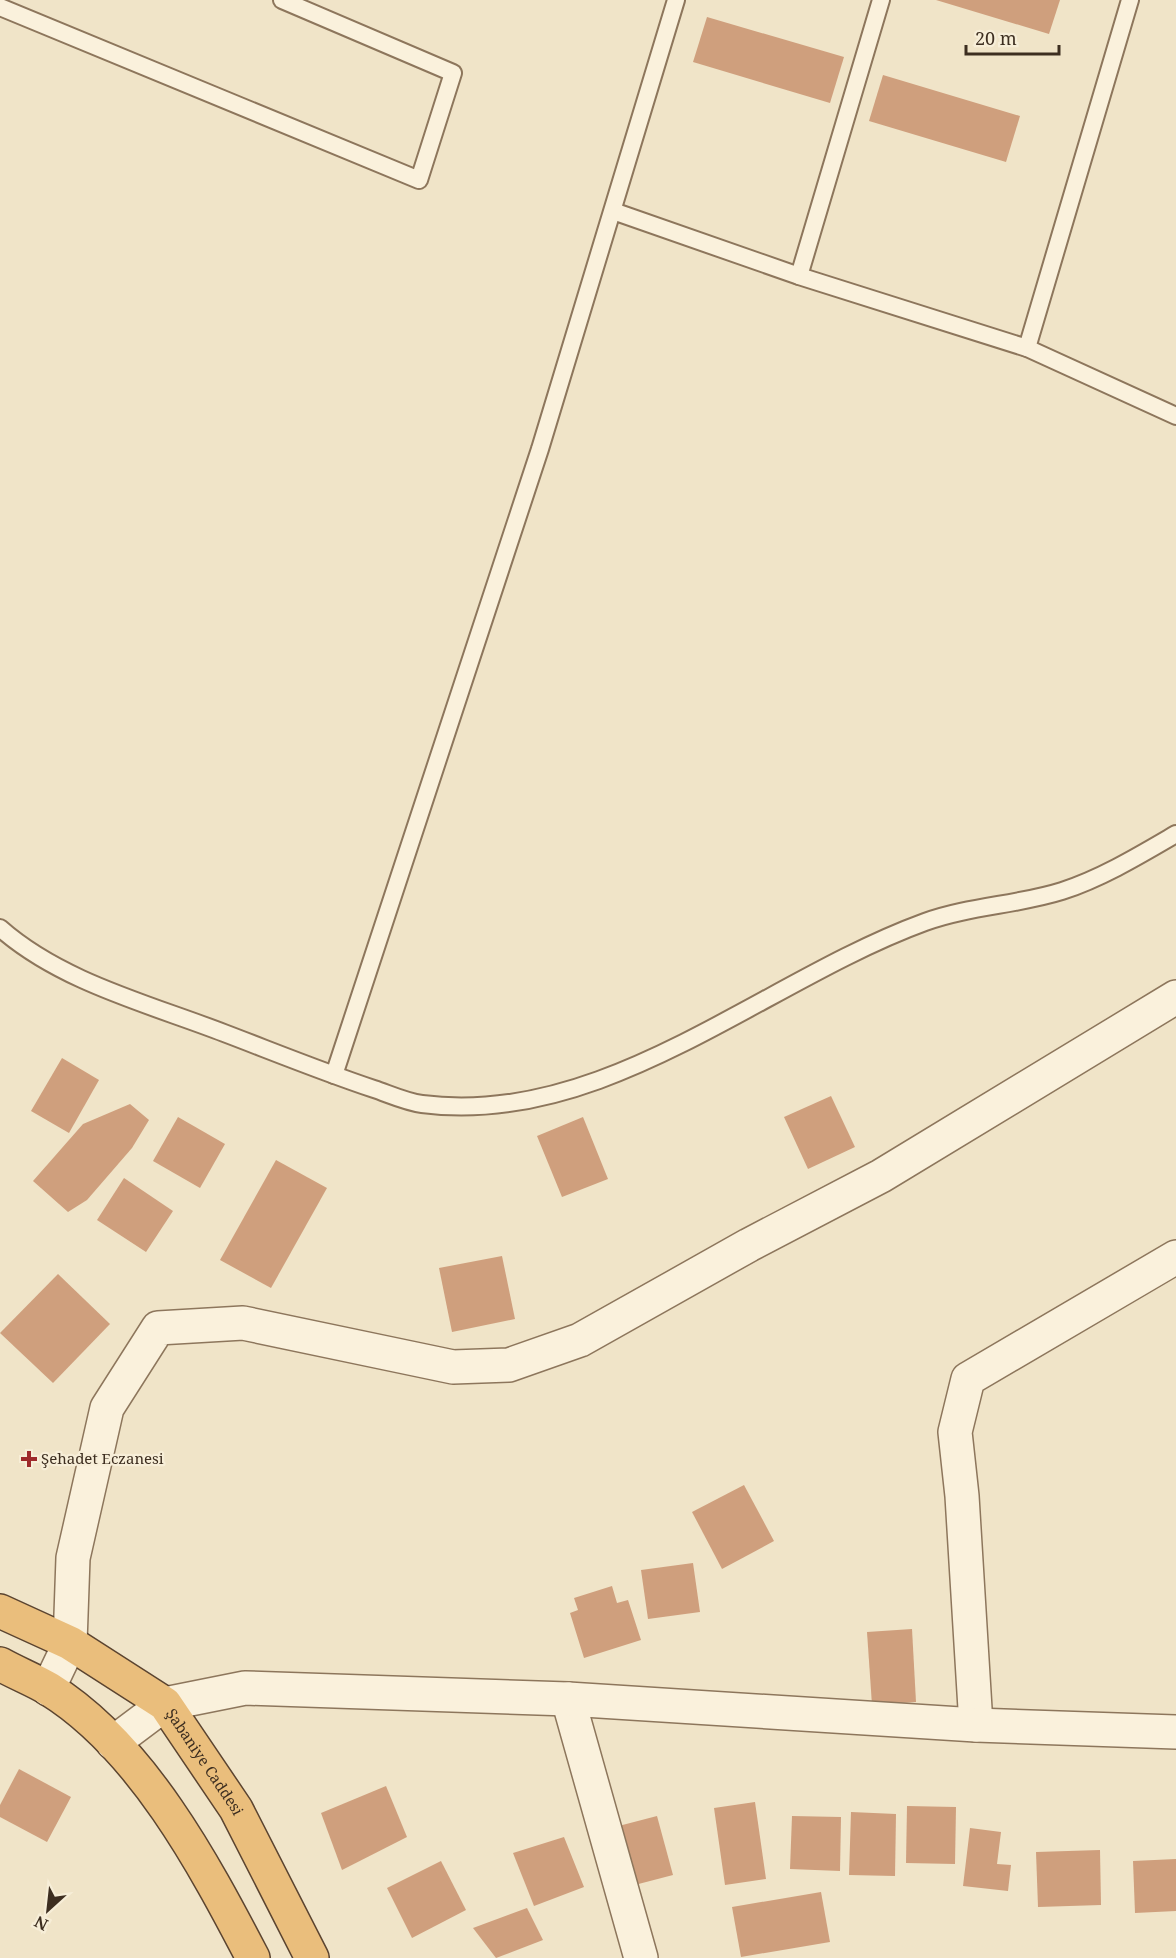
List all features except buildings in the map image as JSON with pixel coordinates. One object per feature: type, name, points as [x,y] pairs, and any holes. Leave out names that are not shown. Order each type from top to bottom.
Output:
[{"type":"highway","name":"Şabaniye Caddesi","points":[[0,1611],[70,1643],[165,1704],[236,1809],[312,1958]]},
{"type":"highway","points":[[0,1664],[48,1689],[80,1712],[113,1743],[180,1829],[253,1958]]},
{"type":"street","points":[[48,1689],[70,1643],[73,1558],[107,1408],[158,1328],[243,1323],[453,1367],[509,1365],[580,1340],[749,1245],[881,1176],[1176,997]]},
{"type":"street","points":[[976,1725],[962,1496],[955,1432],[968,1379],[1176,1257]]},
{"type":"street","points":[[113,1743],[165,1704],[245,1688],[568,1700],[976,1725],[1176,1732]]},
{"type":"street","points":[[568,1700],[641,1958]]},
{"type":"lane","points":[[4,0],[0,6],[419,180],[453,73],[282,0]]},
{"type":"lane","points":[[334,1076],[540,449],[676,0]]},
{"type":"lane","points":[[800,276],[881,0]]},
{"type":"lane","points":[[1027,348],[1130,0]]},
{"type":"lane","points":[[613,211],[800,276],[1027,348],[1176,416]]},
{"type":"lane","points":[[0,928],[13,940],[61,969],[334,1076],[420,1104],[471,1106],[519,1101],[578,1089],[700,1033],[830,965],[925,922],[990,905],[1062,891],[1128,861],[1176,834]]},
{"type":"place","name":"Şehadet Eczanesi","points":[[29,1459]]}]
